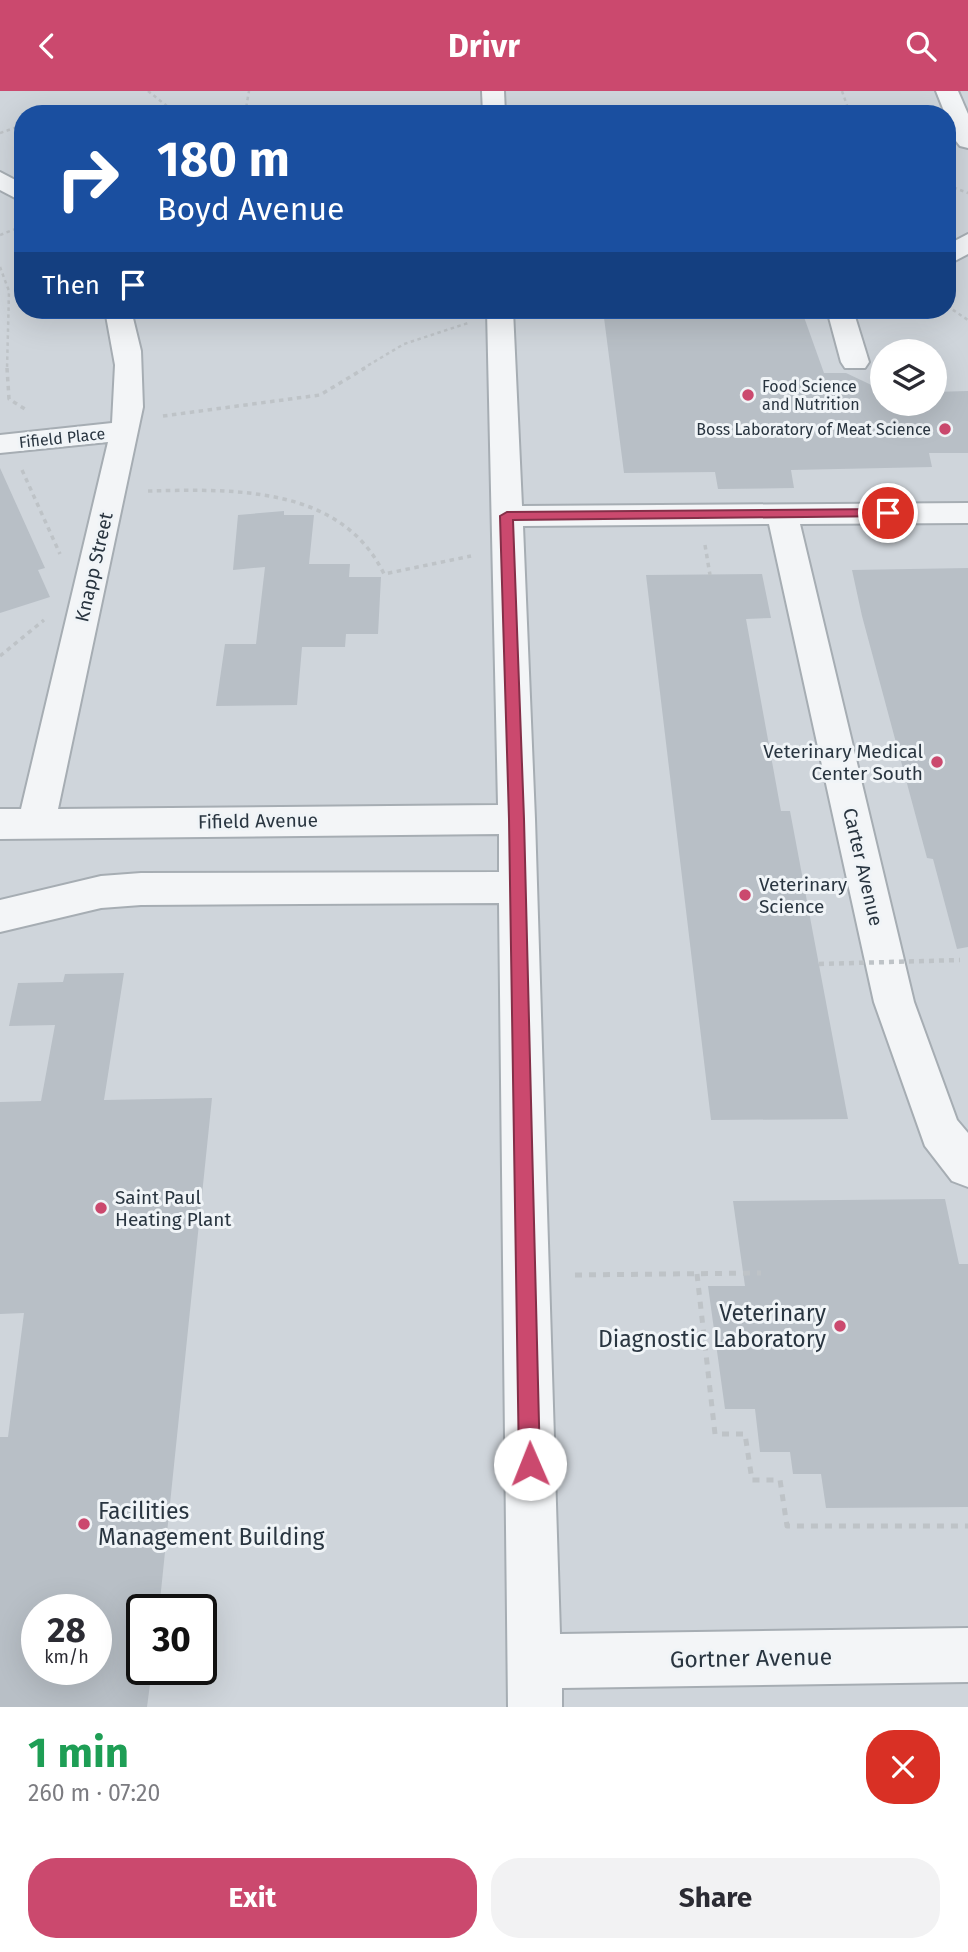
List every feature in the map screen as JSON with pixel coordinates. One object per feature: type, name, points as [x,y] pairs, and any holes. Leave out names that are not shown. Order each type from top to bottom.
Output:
[{"type":"street","points":[[956,112],[968,141]]},
{"type":"street","name":"Knapp Street","points":[[36,823],[125,426],[130,394],[129,353],[120,319]]},
{"type":"street","points":[[500,319],[517,819],[534,1684]]},
{"type":"street","points":[[843,319],[855,362]]},
{"type":"street","name":"Fifield Place","points":[[5,444],[125,426]]},
{"type":"street","points":[[507,516],[968,513]]},
{"type":"street","name":"Carter Avenue","points":[[782,515],[894,1002],[940,1132],[968,1166]]},
{"type":"street","name":"Fifield Avenue","points":[[0,824],[517,819]]},
{"type":"street","points":[[0,916],[101,892],[141,889],[518,887]]},
{"type":"street","name":"Gortner Avenue","points":[[534,1684],[968,1655]]},
{"type":"path","points":[[148,91],[166,105]]},
{"type":"path","points":[[0,267],[9,291],[6,382],[9,399]]},
{"type":"path","points":[[125,426],[309,398],[326,393],[404,344],[483,319]]},
{"type":"path","points":[[1,386],[6,382]]},
{"type":"path","points":[[0,399],[9,399],[33,414]]},
{"type":"path","points":[[5,444],[60,556]]},
{"type":"path","points":[[111,492],[209,490],[292,498],[346,527],[378,562],[384,574],[471,556]]},
{"type":"path","points":[[0,656],[51,614]]},
{"type":"path","points":[[819,964],[960,960]]},
{"type":"path","points":[[575,1275],[761,1273]]},
{"type":"path","points":[[697,1274],[715,1434],[745,1434],[752,1480],[780,1480],[787,1526],[968,1526]]},
{"type":"shaded area","points":[[0,91],[968,91],[968,1707],[0,1707]]},
{"type":"building","name":"Food Science and Nutrition","points":[[604,319],[805,319],[824,373],[846,373],[870,384],[870,416],[947,416],[947,392],[968,391],[968,453],[929,453],[932,467],[791,470],[794,488],[718,489],[715,472],[624,473]]},
{"type":"building","points":[[0,468],[45,568],[38,570],[50,597],[0,613]]},
{"type":"building","points":[[284,511],[284,515],[314,515],[309,564],[350,564],[349,577],[381,577],[378,634],[346,634],[345,647],[302,647],[297,705],[216,706],[225,644],[256,644],[265,567],[233,570],[238,515]]},
{"type":"building","name":"Veterinary Medical Center South","points":[[968,568],[968,947],[957,949],[933,859],[927,858],[852,570]]},
{"type":"building","name":"Veterinary Science","points":[[762,574],[771,618],[746,619],[781,811],[790,811],[848,1119],[711,1120],[646,575]]},
{"type":"building","points":[[124,973],[104,1100],[212,1098],[161,1594],[126,1594],[126,1685],[150,1685],[147,1707],[0,1707],[0,1437],[8,1437],[24,1313],[0,1314],[0,1102],[41,1101],[55,1025],[9,1026],[18,983],[63,982],[65,974]]},
{"type":"building","name":"Veterinary Diagnostic Laboratory","points":[[945,1199],[959,1264],[968,1264],[968,1507],[826,1508],[821,1474],[793,1474],[790,1452],[760,1452],[755,1409],[725,1409],[708,1286],[745,1286],[733,1201]]},
{"type":"place","name":"Food Science and Nutrition","points":[[748,395]]},
{"type":"place","name":"Boss Laboratory of Meat Science","points":[[945,429]]},
{"type":"place","name":"Veterinary Medical Center South","points":[[937,762]]},
{"type":"place","name":"Veterinary Science","points":[[745,895]]},
{"type":"place","name":"Saint Paul Heating Plant","points":[[101,1208]]},
{"type":"place","name":"Veterinary Diagnostic Laboratory","points":[[840,1326]]},
{"type":"place","name":"Facilities Management Building","points":[[84,1524]]},
{"type":"route","points":[[530,1464],[517,819],[507,516],[888,513]]}]
